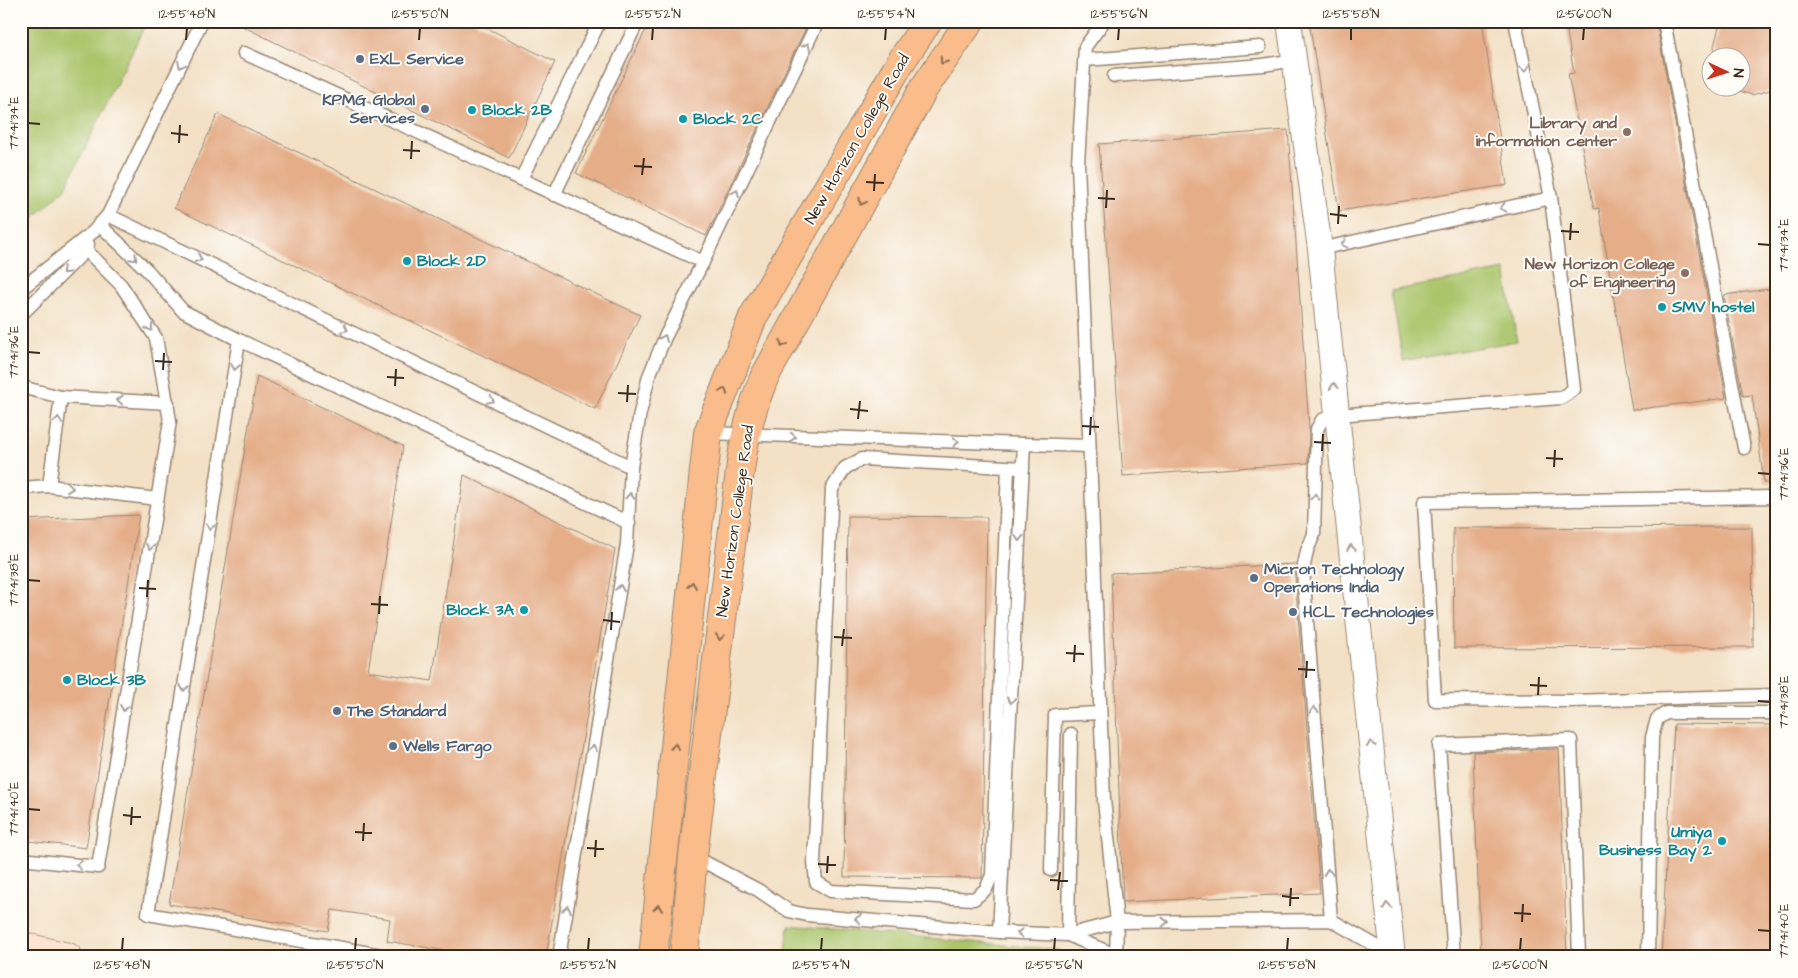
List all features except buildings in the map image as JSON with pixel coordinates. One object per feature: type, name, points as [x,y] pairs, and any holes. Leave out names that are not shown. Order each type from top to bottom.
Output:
[{"type":"main road","name":"New Horizon College Road","points":[[653,957],[708,433],[753,317],[900,63],[928,21]]},
{"type":"main road","name":"New Horizon College Road","points":[[684,957],[693,856],[745,434],[753,405],[769,370],[924,88],[970,21]]},
{"type":"main road","points":[[21,946],[68,957]]},
{"type":"street","points":[[1289,21],[1320,249],[1392,956]]},
{"type":"lane","points":[[21,315],[86,250],[202,21]]},
{"type":"lane","points":[[520,179],[600,21]]},
{"type":"lane","points":[[554,195],[638,21]]},
{"type":"lane","points":[[559,957],[627,544],[631,468],[640,413],[649,376],[665,337],[703,262],[818,21]]},
{"type":"lane","points":[[1068,935],[1118,956],[1117,922],[1104,800],[1078,163],[1085,47],[1104,21]]},
{"type":"lane","points":[[1332,920],[1303,570],[1307,551],[1314,534],[1317,429],[1322,420],[1337,415],[1561,398],[1574,389],[1550,198],[1515,21]]},
{"type":"lane","points":[[1664,21],[1744,448]]},
{"type":"lane","points":[[1085,60],[1260,47]]},
{"type":"lane","points":[[244,53],[703,262]]},
{"type":"lane","points":[[1114,76],[1263,65],[1295,60]]},
{"type":"lane","points":[[1320,249],[1550,198]]},
{"type":"lane","points":[[21,289],[100,223]]},
{"type":"lane","points":[[100,223],[183,311],[239,340],[629,523]]},
{"type":"lane","points":[[100,223],[631,468]]},
{"type":"lane","points":[[21,859],[98,867],[170,421],[156,338],[121,285],[86,250]]},
{"type":"lane","points":[[239,340],[148,914],[393,957]]},
{"type":"lane","points":[[21,387],[60,397],[168,403]]},
{"type":"lane","points":[[49,486],[60,397]]},
{"type":"lane","points":[[708,433],[1089,446]]},
{"type":"lane","points":[[999,932],[1024,444]]},
{"type":"lane","points":[[1008,468],[992,875],[986,890],[974,899],[830,890],[816,882],[814,862],[832,489],[845,468],[862,458],[1023,468]]},
{"type":"lane","points":[[21,488],[49,486],[157,499]]},
{"type":"lane","points":[[1777,497],[1424,502],[1435,700],[1571,701],[1777,695]]},
{"type":"lane","points":[[1051,870],[1055,715],[1100,713]]},
{"type":"lane","points":[[1648,957],[1652,737],[1657,719],[1666,713],[1777,713]]},
{"type":"lane","points":[[1068,935],[1071,734]]},
{"type":"lane","points":[[1454,957],[1439,745],[1571,740],[1579,957]]},
{"type":"lane","points":[[693,856],[758,890],[789,912],[999,932],[1068,935],[1117,922],[1332,920],[1392,956]]},
{"type":"green space","points":[[21,21],[147,21],[65,189],[21,229]]},
{"type":"green space","points":[[1505,270],[1517,341],[1403,361],[1391,291]]},
{"type":"green space","points":[[789,925],[1059,950],[1059,957],[785,957]]},
{"type":"place","name":"EXL Service","points":[[360,59]]},
{"type":"place","name":"KPMG Global Services","points":[[425,109]]},
{"type":"place","name":"Block 2B","points":[[472,110]]},
{"type":"place","name":"Block 2C","points":[[683,119]]},
{"type":"place","name":"Library and information center","points":[[1627,132]]},
{"type":"place","name":"Block 2D","points":[[407,261]]},
{"type":"place","name":"New Horizon College of Engineering","points":[[1685,273]]},
{"type":"place","name":"SMV hostel","points":[[1662,307]]},
{"type":"place","name":"Micron Technology Operations India","points":[[1254,578]]},
{"type":"place","name":"Block 3A","points":[[524,610]]},
{"type":"place","name":"HCL Technologies","points":[[1293,612]]},
{"type":"place","name":"Block 3B","points":[[67,680]]},
{"type":"place","name":"The Standard","points":[[337,711]]},
{"type":"place","name":"Wells Fargo","points":[[393,746]]},
{"type":"place","name":"Umiya Business Bay 2","points":[[1722,841]]}]
